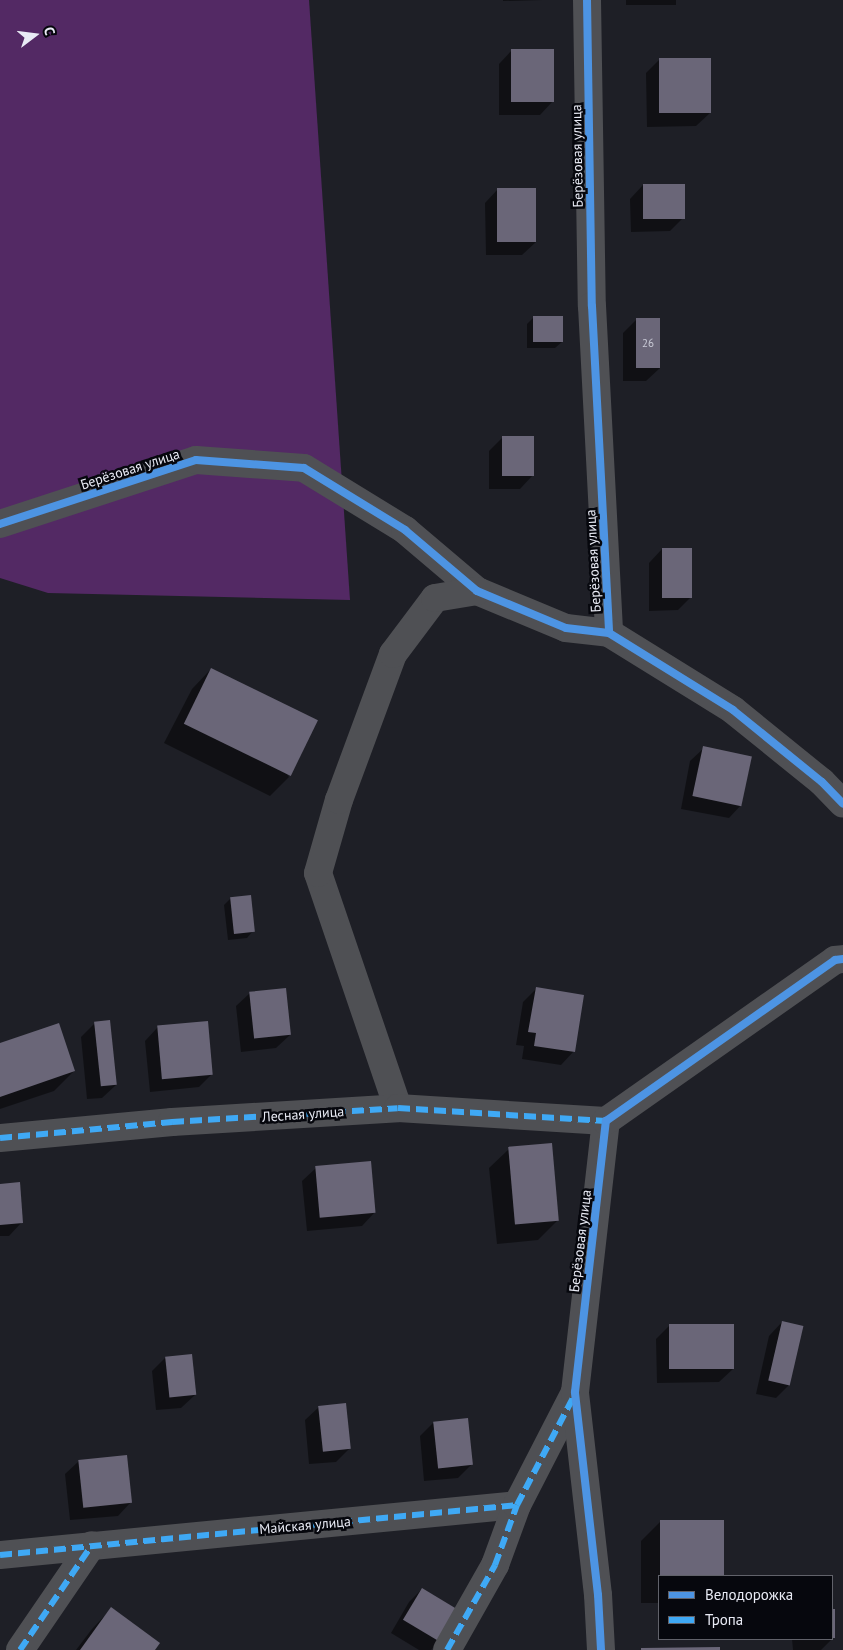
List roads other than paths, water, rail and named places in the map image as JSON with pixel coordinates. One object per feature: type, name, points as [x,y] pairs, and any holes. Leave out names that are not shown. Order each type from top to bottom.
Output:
[{"type":"street","name":"Берёзовая улица","points":[[0,524],[196,460],[304,468],[405,530],[477,591],[566,628],[610,633],[592,306],[587,0]]},
{"type":"street","points":[[398,1108],[318,873],[340,800],[393,654],[435,598],[477,591]]},
{"type":"street","points":[[610,633],[733,710],[822,782],[843,804]]},
{"type":"street","points":[[606,1121],[835,960],[843,959]]},
{"type":"street","name":"Лесная улица","points":[[0,1138],[172,1122],[398,1108],[606,1121]]},
{"type":"street","name":"Берёзовая улица","points":[[601,1650],[598,1595],[575,1392],[606,1121]]},
{"type":"street","name":"Берёзовая улица","points":[[446,1650],[495,1565],[517,1505],[575,1392]]},
{"type":"street","name":"Майская улица","points":[[0,1555],[517,1505]]},
{"type":"street","points":[[20,1650],[92,1545]]}]
